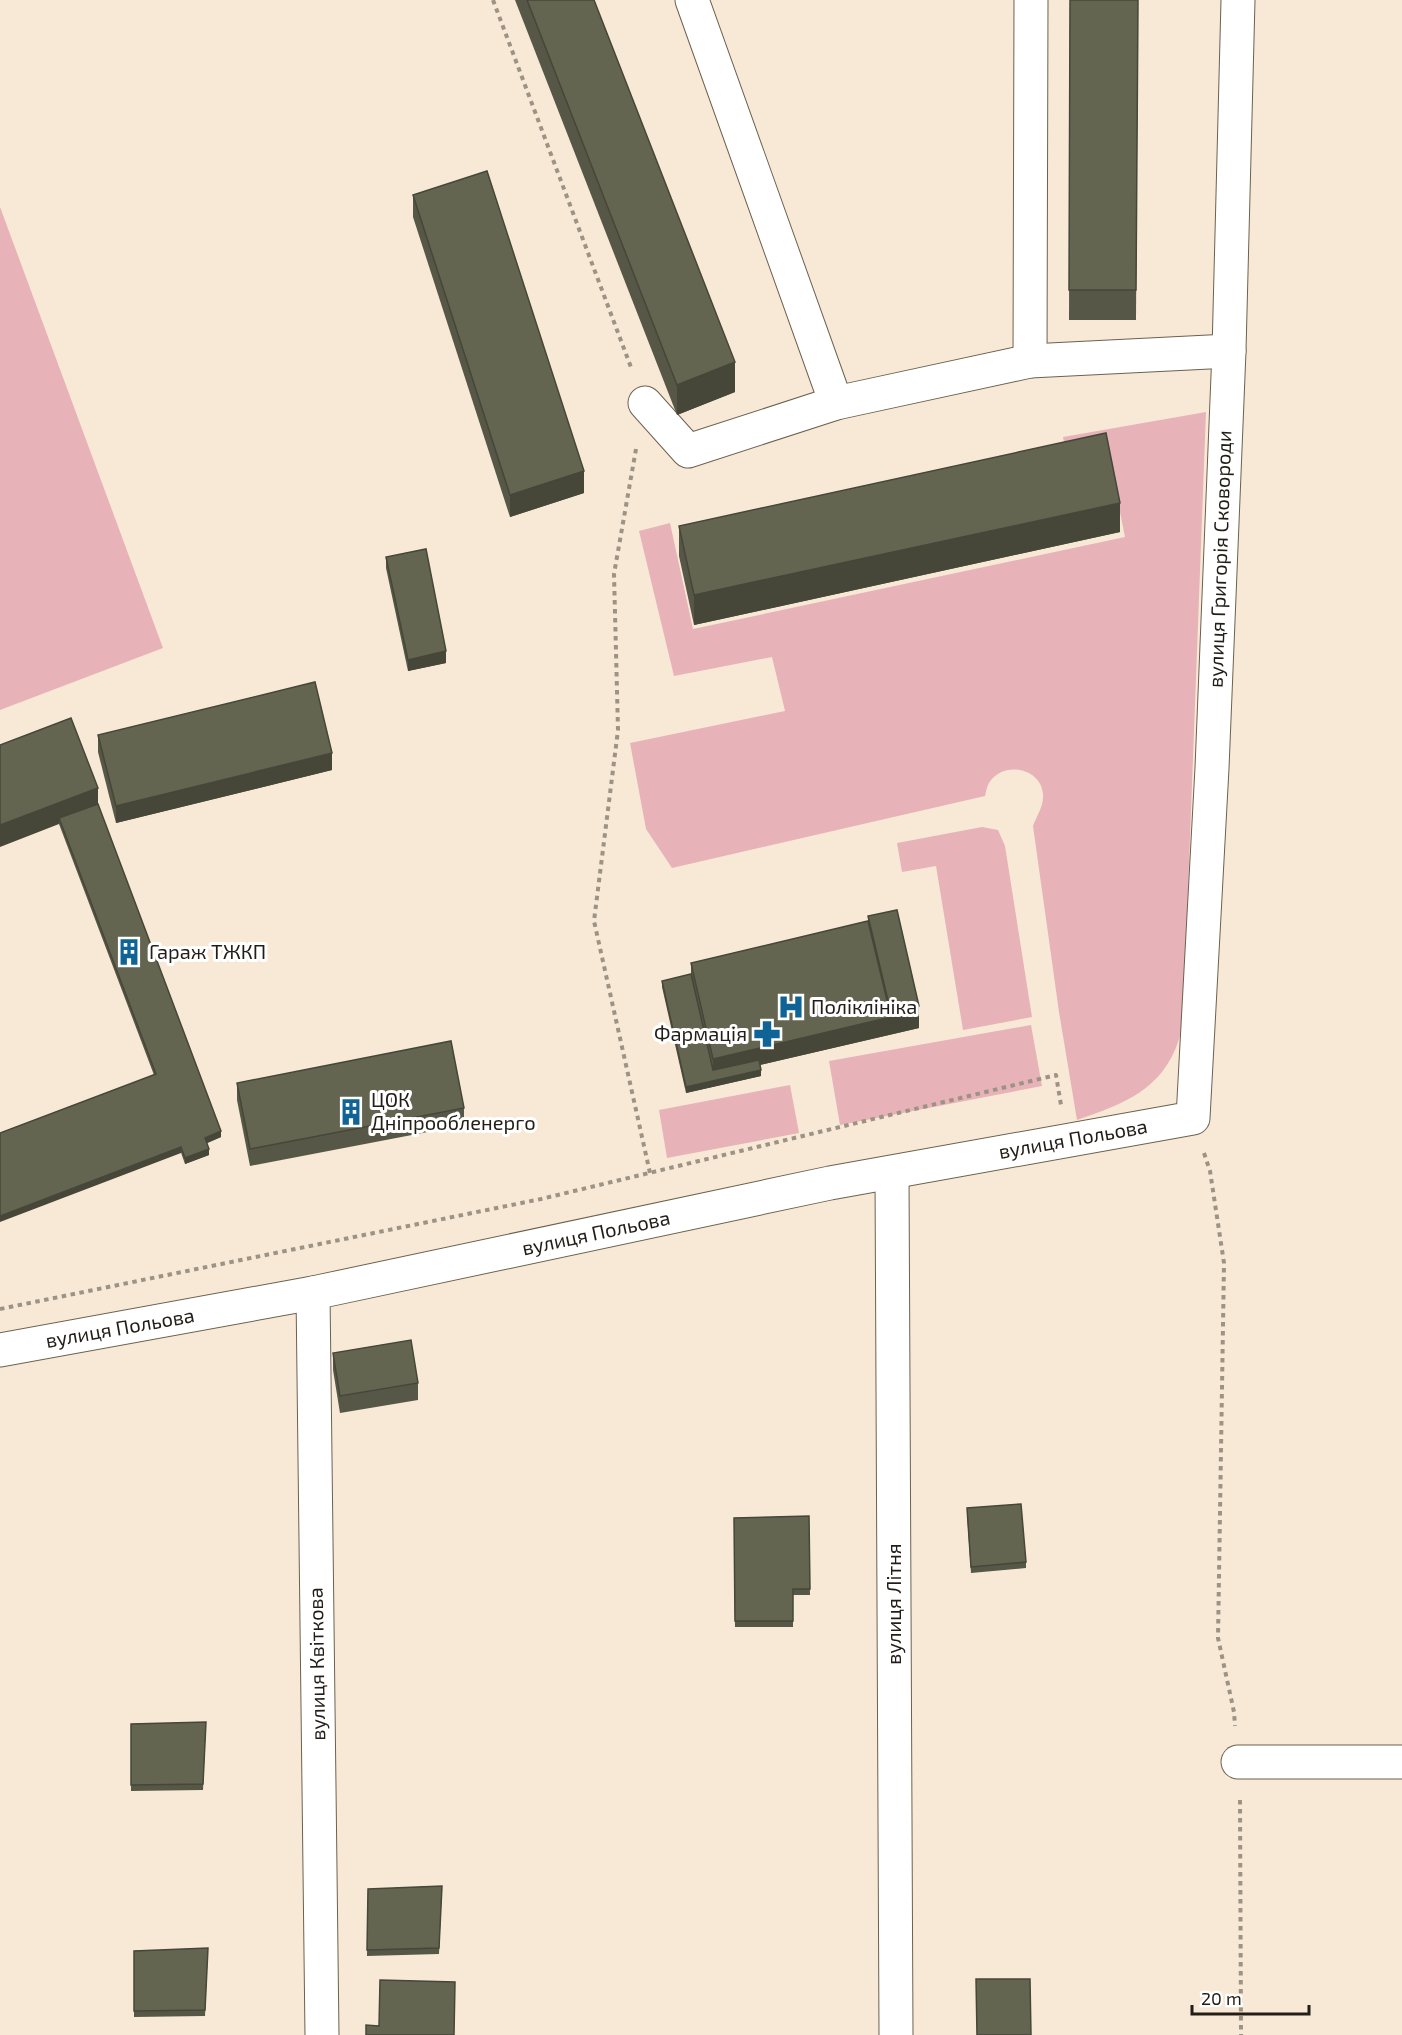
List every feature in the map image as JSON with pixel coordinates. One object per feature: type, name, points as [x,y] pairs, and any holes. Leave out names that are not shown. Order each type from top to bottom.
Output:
[{"type":"street","points":[[692,0],[836,403]]},
{"type":"street","points":[[1030,361],[1031,0]]},
{"type":"street","name":"вулиця Григорія Сковороди","points":[[1192,1118],[1212,768],[1229,351],[1238,0]]},
{"type":"street","points":[[645,403],[688,451],[836,403],[1030,361],[1229,351]]},
{"type":"street","name":"вулиця Польова","points":[[0,1350],[313,1293],[830,1183],[1192,1118]]},
{"type":"street","name":"вулиця Літня","points":[[892,1173],[896,2035]]},
{"type":"street","name":"вулиця Квіткова","points":[[313,1293],[321,2035]]},
{"type":"street","points":[[1238,1762],[1402,1762]]},
{"type":"path","points":[[493,0],[645,403],[614,574],[618,730],[594,921],[650,1173]]},
{"type":"path","points":[[0,1309],[541,1199],[1056,1075],[1063,1113]]},
{"type":"path","points":[[1192,1118],[1210,1171],[1224,1263],[1218,1638],[1234,1712],[1240,1787],[1240,2035]]},
{"type":"shaded area","points":[[0,207],[163,648],[0,710]]},
{"type":"shaded area","points":[[1206,412],[1182,1024],[1172,1056],[1152,1083],[1125,1101],[1077,1120],[1059,1012],[1033,826],[1043,794],[1041,785],[1029,773],[1020,770],[1003,771],[989,783],[985,796],[672,868],[646,829],[630,743],[785,711],[772,657],[674,676],[639,531],[670,523],[693,629],[1125,537],[1109,458],[1068,462],[1063,437]]},
{"type":"shaded area","points":[[982,827],[998,830],[1005,846],[1032,1017],[963,1030],[936,866],[902,872],[897,843]]},
{"type":"shaded area","points":[[1031,1025],[1042,1086],[840,1125],[829,1061]]},
{"type":"shaded area","points":[[790,1085],[799,1133],[667,1158],[659,1110]]},
{"type":"building","points":[[527,0],[594,0],[735,362],[677,385]]},
{"type":"building","points":[[1070,0],[1138,0],[1136,290],[1069,290]]},
{"type":"building","points":[[487,171],[584,471],[510,495],[413,195]]},
{"type":"building","points":[[1106,433],[1120,503],[694,595],[679,526]]},
{"type":"building","points":[[426,549],[446,651],[408,660],[386,557]]},
{"type":"building","points":[[315,682],[332,753],[116,806],[98,735]]},
{"type":"building","points":[[71,718],[98,788],[0,825],[0,745]]},
{"type":"building","name":"Гараж ТЖКП","points":[[98,804],[221,1131],[205,1138],[209,1149],[185,1158],[181,1147],[0,1216],[0,1133],[156,1074],[59,818]]},
{"type":"building","points":[[897,910],[919,1006],[891,1013],[868,916]]},
{"type":"building","name":"Поліклініка","points":[[868,921],[891,1017],[713,1059],[691,963]]},
{"type":"building","points":[[691,974],[713,1070],[759,1060],[761,1070],[686,1087],[662,981]]},
{"type":"building","name":"ЦОК Дніпрообленерго","points":[[451,1041],[464,1108],[250,1149],[237,1083]]},
{"type":"building","points":[[411,1340],[418,1383],[340,1396],[333,1353]]},
{"type":"building","points":[[1021,1504],[1026,1562],[971,1567],[967,1508]]},
{"type":"building","points":[[809,1516],[810,1589],[793,1589],[793,1621],[735,1621],[734,1518]]},
{"type":"building","points":[[206,1722],[203,1784],[131,1785],[131,1724]]},
{"type":"building","points":[[442,1886],[439,1948],[367,1950],[368,1889]]},
{"type":"building","points":[[208,1948],[205,2010],[134,2011],[134,1951]]},
{"type":"building","points":[[976,1979],[1030,1979],[1031,2035],[977,2035]]},
{"type":"building","points":[[380,1980],[455,1982],[454,2035],[366,2035],[366,2025],[379,2026]]},
{"type":"place","name":"Гараж ТЖКП","points":[[129,952]]},
{"type":"place","name":"Поліклініка","points":[[791,1007]]},
{"type":"place","name":"Фармація","points":[[767,1034]]},
{"type":"place","name":"ЦОК Дніпрообленерго","points":[[351,1112]]}]
